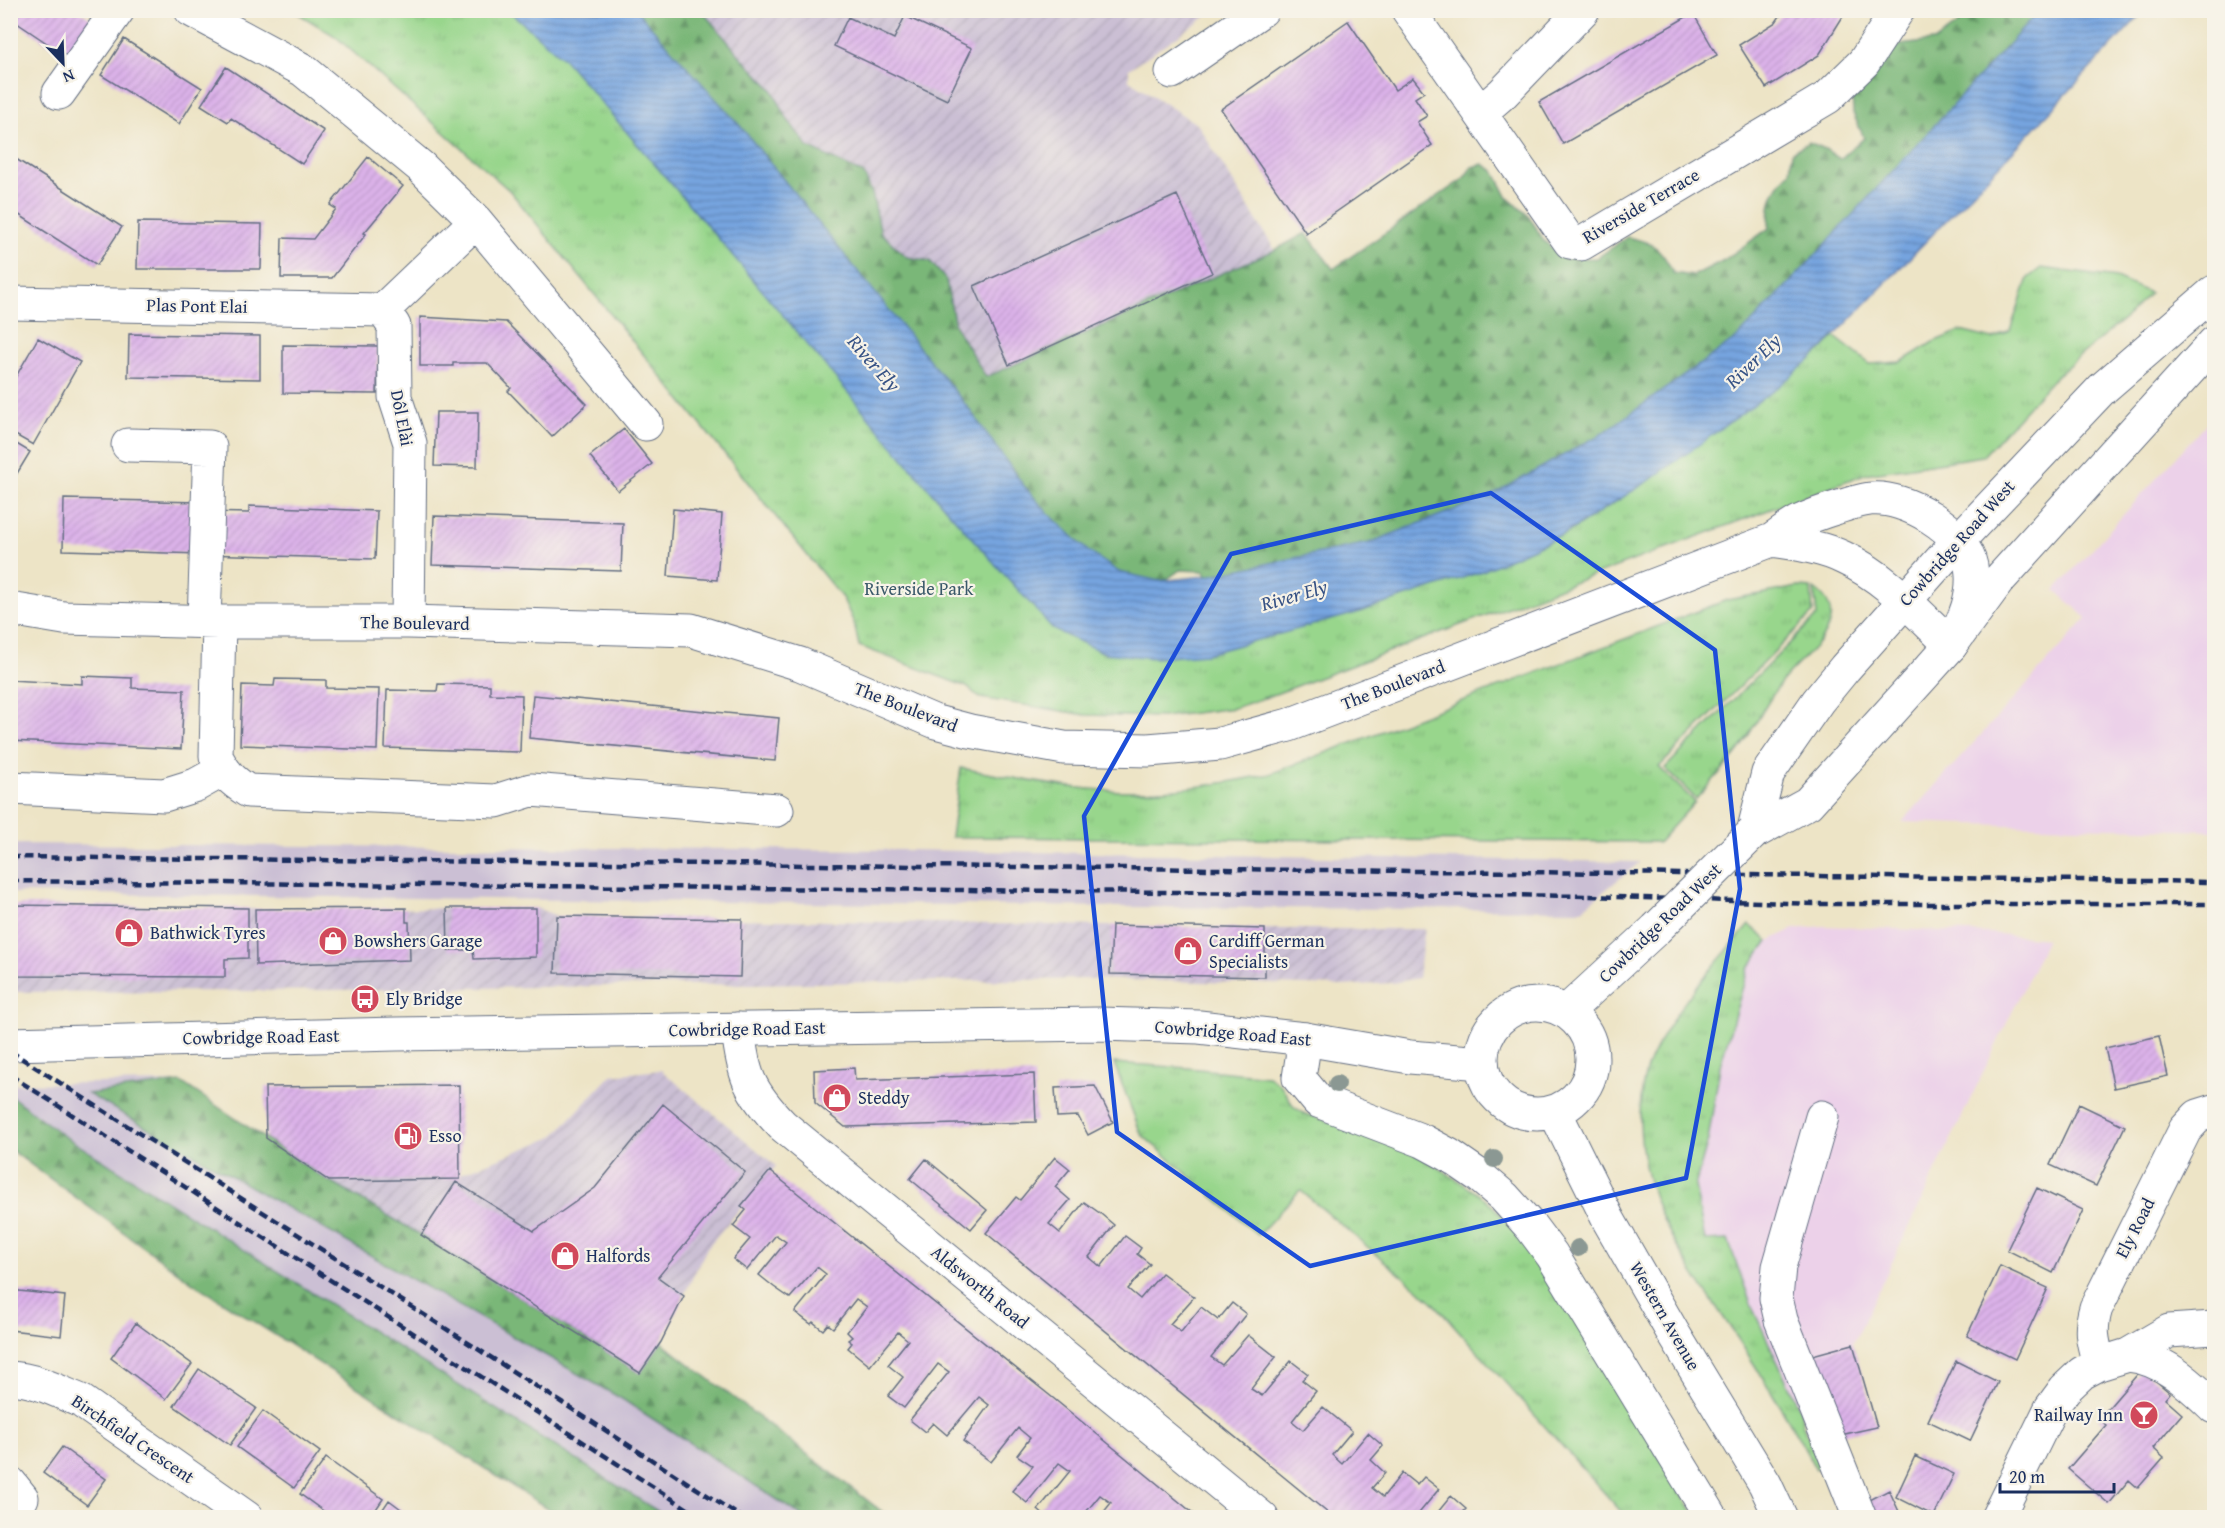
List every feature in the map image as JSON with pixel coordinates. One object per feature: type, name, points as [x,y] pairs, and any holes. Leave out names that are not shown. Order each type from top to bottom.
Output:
[{"type":"main road","points":[[59,93],[118,10]]},
{"type":"main road","points":[[191,10],[303,70],[421,166],[476,222],[646,424]]},
{"type":"main road","points":[[1172,72],[1262,10]]},
{"type":"main road","name":"Riverside Terrace","points":[[1408,10],[1570,242],[1581,244],[1828,97],[1864,62],[1898,10]]},
{"type":"main road","points":[[1480,113],[1503,93],[1583,10]]},
{"type":"main road","points":[[383,310],[476,222]]},
{"type":"main road","name":"Cowbridge Road West","points":[[1753,833],[1768,773],[1818,701],[1958,541],[2102,388],[2214,292]]},
{"type":"main road","name":"Plas Pont Elai","points":[[10,303],[383,310]]},
{"type":"main road","name":"Dôl Elài","points":[[383,310],[394,326],[395,397],[410,443],[408,622]]},
{"type":"main road","name":"Cowbridge Road West","points":[[1566,1012],[1656,929],[1753,833],[1808,803],[1951,645],[1998,581],[2214,343]]},
{"type":"main road","points":[[128,445],[210,447],[216,756],[232,781],[248,791],[496,801],[531,790],[777,810]]},
{"type":"main road","name":"The Boulevard","points":[[10,609],[64,618],[212,622],[408,622],[692,630],[800,664],[936,722],[970,731],[1064,748],[1148,750],[1220,744],[1289,725],[1772,540],[1800,522],[1814,533],[1868,499],[1897,501],[1932,518],[1958,541],[1971,565],[1971,589],[1967,613],[1951,645]]},
{"type":"main road","points":[[1814,533],[1844,557],[1879,578],[1951,645]]},
{"type":"main road","points":[[10,788],[164,795],[196,786],[223,770]]},
{"type":"main road","points":[[1528,1005],[1546,1005],[1566,1012],[1583,1029],[1590,1046],[1592,1065],[1586,1084],[1574,1100],[1555,1112],[1534,1115],[1514,1110],[1497,1098],[1486,1082],[1482,1063],[1487,1036],[1497,1021],[1512,1011],[1528,1005]]},
{"type":"main road","name":"Cowbridge Road East","points":[[10,1044],[385,1034],[1100,1024],[1199,1026],[1305,1039],[1410,1057],[1482,1063]]},
{"type":"main road","name":"Aldsworth Road","points":[[738,1029],[741,1062],[751,1088],[782,1125],[1262,1518]]},
{"type":"main road","points":[[1305,1039],[1299,1078],[1318,1101],[1423,1141],[1449,1155],[1504,1197],[1531,1227],[1552,1255],[1712,1518]]},
{"type":"main road","name":"Ely Road","points":[[2114,1360],[2091,1331],[2096,1308],[2185,1130],[2198,1116],[2214,1111]]},
{"type":"main road","name":"Western Avenue","points":[[1555,1112],[1609,1221],[1672,1331],[1765,1484],[1781,1518]]},
{"type":"main road","points":[[1822,1117],[1779,1267],[1776,1298],[1781,1320],[1860,1518]]},
{"type":"main road","points":[[1997,1518],[2051,1408],[2074,1381],[2082,1374],[2169,1331],[2214,1328]]},
{"type":"main road","points":[[2114,1360],[2142,1356],[2157,1361],[2214,1407]]},
{"type":"main road","name":"Birchfield Crescent","points":[[10,1378],[51,1388],[81,1401],[247,1518]]},
{"type":"highlighted area","points":[[1491,493],[1715,650],[1740,889],[1686,1178],[1310,1266],[1117,1132],[1084,816],[1231,554]]},
{"type":"shaded area","points":[[692,11],[1214,11],[1129,69],[1129,80],[1198,125],[1275,250],[986,377]]},
{"type":"shaded area","points":[[2214,415],[2214,831],[1902,822],[2087,618],[2055,590]]},
{"type":"shaded area","points":[[11,844],[905,850],[1640,862],[1581,910],[1115,907],[11,893]]},
{"type":"shaded area","points":[[11,905],[255,909],[536,908],[557,916],[1265,929],[1425,929],[1418,978],[1392,983],[1341,986],[1093,979],[258,991],[11,992]]},
{"type":"shaded area","points":[[1824,926],[1990,933],[2047,939],[1853,1344],[1811,1414],[1801,1412],[1705,1242],[1695,1186],[1708,1140],[1720,1066],[1748,969],[1768,941],[1794,929]]},
{"type":"shaded area","points":[[661,1070],[776,1166],[707,1248],[661,1342],[640,1373],[329,1181],[460,1179],[462,1173],[553,1137],[611,1075]]},
{"type":"shaded area","points":[[181,1082],[329,1181],[421,1235],[640,1373],[661,1342],[889,1517],[608,1517],[11,1125],[10,1084]]},
{"type":"green space","name":"Riverside Park","points":[[294,11],[509,11],[563,58],[946,509],[1054,630],[1105,653],[1206,654],[1356,613],[1480,572],[1567,533],[1650,480],[1818,353],[1835,337],[1870,364],[1901,362],[1933,342],[1960,331],[1993,339],[2010,331],[2028,278],[2041,268],[2116,278],[2150,293],[2129,315],[2056,376],[1983,456],[1865,474],[1234,708],[1163,717],[1086,715],[980,698],[967,687],[859,646],[854,623],[843,599],[510,191],[335,36]]},
{"type":"green space","points":[[606,11],[702,11],[772,89],[788,120],[808,147],[864,174],[872,193],[881,233],[907,257],[930,261],[946,280],[955,326],[986,377],[1275,250],[1306,233],[1333,269],[1463,179],[1472,167],[1483,164],[1494,171],[1508,198],[1528,215],[1544,241],[1565,259],[1597,258],[1627,237],[1644,241],[1656,248],[1665,258],[1673,273],[1693,276],[1724,260],[1769,228],[1772,197],[1790,172],[1792,152],[1809,142],[1840,159],[1864,138],[1853,113],[1852,93],[1881,59],[1900,45],[1934,41],[1958,24],[1954,11],[2043,11],[1846,282],[1521,493],[1212,596],[1204,571],[1180,570],[1146,594],[1110,601]]},
{"type":"green space","points":[[1798,587],[1811,588],[1813,613],[1659,767],[1695,802],[1658,843],[951,837],[961,768],[1061,786],[1136,791],[1189,788],[1270,774],[1727,600]]},
{"type":"green space","points":[[1814,589],[1830,608],[1829,624],[1822,639],[1783,680],[1741,747],[1696,799],[1665,768],[1817,616]]},
{"type":"green space","points":[[1749,925],[1768,941],[1748,969],[1720,1066],[1708,1140],[1695,1186],[1705,1241],[1728,1240],[1753,1309],[1801,1412],[1802,1423],[1821,1467],[1816,1470],[1771,1391],[1674,1241],[1660,1214],[1650,1186],[1643,1155],[1640,1107],[1643,1083],[1650,1060],[1682,1006]]},
{"type":"green space","points":[[1114,1063],[1268,1076],[1280,1084],[1294,1107],[1305,1114],[1365,1132],[1418,1154],[1487,1200],[1536,1253],[1696,1517],[1626,1517],[1433,1302],[1300,1190],[1258,1235],[1141,1134]]},
{"type":"green space","points":[[181,1082],[329,1181],[421,1235],[640,1373],[661,1342],[889,1517],[804,1517],[622,1399],[88,1094]]},
{"type":"green space","points":[[11,1096],[64,1136],[667,1517],[561,1517],[193,1283],[11,1150]]},
{"type":"water","name":"River Ely","points":[[509,11],[637,11],[741,127],[969,409],[1024,486],[1047,512],[1088,551],[1119,572],[1159,581],[1207,576],[1369,543],[1490,496],[1603,433],[1738,337],[2039,11],[2144,11],[2016,148],[1818,353],[1777,388],[1650,480],[1566,533],[1480,572],[1356,613],[1206,654],[1154,658],[1105,653],[1054,630],[946,509],[563,58]]},
{"type":"building","points":[[10,10],[78,10],[94,21],[69,58],[17,23],[15,26],[10,23]]},
{"type":"building","points":[[1784,10],[1847,10],[1819,55],[1766,88],[1739,45],[1776,22]]},
{"type":"building","points":[[1693,13],[1717,55],[1563,144],[1539,102]]},
{"type":"building","points":[[905,16],[972,48],[947,100],[834,46],[848,17],[894,39]]},
{"type":"building","points":[[1348,21],[1395,90],[1413,78],[1424,92],[1415,98],[1427,116],[1417,122],[1432,145],[1306,233],[1221,109]]},
{"type":"building","points":[[124,39],[202,88],[179,124],[101,75]]},
{"type":"building","points":[[226,67],[324,131],[302,164],[231,118],[228,122],[201,105]]},
{"type":"building","points":[[368,157],[403,186],[364,233],[366,234],[332,278],[281,278],[282,238],[313,239],[336,209],[330,205]]},
{"type":"building","points":[[16,159],[122,227],[97,265],[10,209],[10,168]]},
{"type":"building","points":[[1177,195],[1212,273],[1009,365],[974,286]]},
{"type":"building","points":[[138,222],[262,224],[261,269],[137,269]]},
{"type":"building","points":[[420,317],[506,322],[587,404],[552,437],[508,391],[511,388],[487,363],[420,366]]},
{"type":"building","points":[[129,334],[260,336],[260,379],[128,377]]},
{"type":"building","points":[[38,338],[80,362],[33,445],[10,432],[10,387]]},
{"type":"building","points":[[283,345],[378,346],[377,394],[283,393]]},
{"type":"building","points":[[436,412],[478,412],[477,467],[434,466]]},
{"type":"building","points":[[624,429],[652,464],[618,491],[590,456]]},
{"type":"building","points":[[10,440],[30,452],[10,485]]},
{"type":"building","points":[[64,499],[199,502],[199,512],[249,513],[249,506],[377,511],[375,559],[63,550]]},
{"type":"building","points":[[673,509],[722,514],[717,580],[668,576]]},
{"type":"building","points":[[434,516],[623,523],[621,571],[432,565]]},
{"type":"building","points":[[82,676],[132,678],[132,688],[184,690],[181,749],[10,741],[10,680],[82,684]]},
{"type":"building","points":[[275,679],[326,680],[326,688],[379,689],[377,750],[240,745],[242,685],[274,686]]},
{"type":"building","points":[[438,684],[490,685],[490,694],[522,695],[520,752],[385,748],[387,690],[437,691]]},
{"type":"building","points":[[533,695],[779,718],[775,761],[529,738]]},
{"type":"building","name":"Bathwick Tyres","points":[[10,905],[248,908],[248,958],[225,959],[225,977],[10,976]]},
{"type":"building","name":"Bowshers Garage","points":[[406,908],[406,922],[409,922],[410,960],[256,965],[255,909]]},
{"type":"building","points":[[447,908],[536,908],[536,957],[474,959],[473,950],[448,950]]},
{"type":"building","points":[[557,916],[742,919],[740,977],[555,973]]},
{"type":"building","name":"Cardiff German Specialists","points":[[1112,925],[1265,929],[1265,977],[1110,974]]},
{"type":"building","points":[[2159,1036],[2168,1076],[2114,1088],[2105,1048]]},
{"type":"building","points":[[854,1068],[855,1080],[1034,1074],[1036,1122],[845,1127],[815,1103],[814,1070]]},
{"type":"building","points":[[459,1085],[460,1179],[329,1181],[266,1138],[265,1087]]},
{"type":"building","points":[[1095,1086],[1113,1122],[1088,1135],[1078,1116],[1057,1117],[1055,1088]]},
{"type":"building","name":"Halfords","points":[[663,1104],[745,1172],[658,1277],[684,1296],[661,1342],[640,1373],[421,1235],[456,1182],[534,1231],[595,1188]]},
{"type":"building","points":[[2079,1104],[2125,1126],[2096,1186],[2050,1165]]},
{"type":"building","points":[[1055,1157],[1070,1169],[1055,1187],[1070,1200],[1049,1224],[1060,1233],[1084,1202],[1101,1214],[1114,1225],[1089,1257],[1101,1267],[1125,1236],[1141,1248],[1137,1254],[1150,1264],[1128,1289],[1140,1299],[1162,1273],[1194,1297],[1170,1324],[1181,1332],[1201,1307],[1218,1320],[1232,1303],[1246,1314],[1211,1357],[1222,1365],[1248,1335],[1276,1357],[1251,1389],[1262,1396],[1291,1361],[1308,1374],[1302,1380],[1316,1391],[1292,1421],[1303,1430],[1323,1407],[1352,1431],[1332,1455],[1342,1464],[1368,1433],[1383,1446],[1371,1460],[1385,1473],[1372,1488],[1383,1497],[1402,1473],[1417,1485],[1424,1477],[1439,1489],[1415,1518],[1334,1518],[986,1233],[1016,1197],[1020,1200]]},
{"type":"building","points":[[926,1159],[987,1210],[971,1229],[910,1179]]},
{"type":"building","points":[[770,1171],[1199,1518],[1099,1518],[1111,1503],[1100,1495],[1081,1518],[1062,1518],[1059,1515],[1057,1518],[1047,1518],[1038,1510],[1070,1471],[1059,1463],[1027,1503],[1012,1491],[1033,1466],[1017,1455],[1030,1438],[1018,1428],[991,1462],[963,1441],[989,1405],[979,1397],[947,1435],[933,1423],[925,1432],[910,1420],[949,1372],[938,1364],[904,1408],[888,1396],[903,1377],[888,1365],[908,1340],[898,1332],[870,1366],[848,1348],[852,1343],[848,1340],[852,1337],[847,1332],[867,1307],[856,1299],[833,1328],[828,1324],[823,1330],[795,1312],[826,1274],[817,1267],[790,1298],[774,1287],[759,1275],[786,1242],[776,1235],[747,1270],[733,1259],[750,1239],[733,1226],[746,1210],[741,1206]]},
{"type":"building","points":[[2037,1188],[2083,1210],[2053,1273],[2007,1250]]},
{"type":"building","points":[[2000,1266],[2048,1288],[2015,1359],[1967,1336]]},
{"type":"building","points":[[10,1290],[65,1296],[61,1336],[10,1330]]},
{"type":"building","points":[[136,1323],[192,1364],[166,1399],[111,1358]]},
{"type":"building","points":[[1853,1344],[1877,1427],[1831,1437],[1809,1356]]},
{"type":"building","points":[[1956,1361],[1998,1382],[1970,1441],[1928,1421]]},
{"type":"building","points":[[199,1369],[256,1408],[230,1445],[174,1406]]},
{"type":"building","points":[[2142,1369],[2170,1393],[2165,1399],[2182,1414],[2153,1448],[2164,1458],[2138,1488],[2129,1480],[2109,1504],[2068,1469],[2106,1425],[2099,1419]]},
{"type":"building","points":[[263,1411],[320,1452],[294,1488],[237,1447]]},
{"type":"building","points":[[62,1447],[106,1479],[87,1505],[43,1473]]},
{"type":"building","points":[[1915,1456],[1954,1474],[1934,1516],[1896,1497]]},
{"type":"building","points":[[326,1458],[383,1499],[370,1518],[333,1518],[300,1494]]},
{"type":"building","points":[[1889,1490],[1902,1518],[1868,1518],[1862,1504]]},
{"type":"building","points":[[1451,1496],[1466,1509],[1458,1518],[1433,1518]]},
{"type":"building","points":[[389,1500],[413,1518],[377,1518]]},
{"type":"railway","points":[[10,857],[1618,873],[2214,882]]},
{"type":"railway","points":[[10,881],[1590,896],[1814,904],[2214,904]]},
{"type":"railway","points":[[10,1051],[743,1518]]},
{"type":"railway","points":[[10,1075],[702,1518]]},
{"type":"place","name":"Bathwick Tyres","points":[[129,933]]},
{"type":"place","name":"Bowshers Garage","points":[[333,941]]},
{"type":"place","name":"Cardiff German Specialists","points":[[1188,951]]},
{"type":"place","name":"Ely Bridge","points":[[365,999]]},
{"type":"place","name":"Steddy","points":[[837,1098]]},
{"type":"place","name":"Esso","points":[[408,1136]]},
{"type":"place","name":"Halfords","points":[[565,1256]]},
{"type":"place","name":"Railway Inn","points":[[2144,1415]]}]
